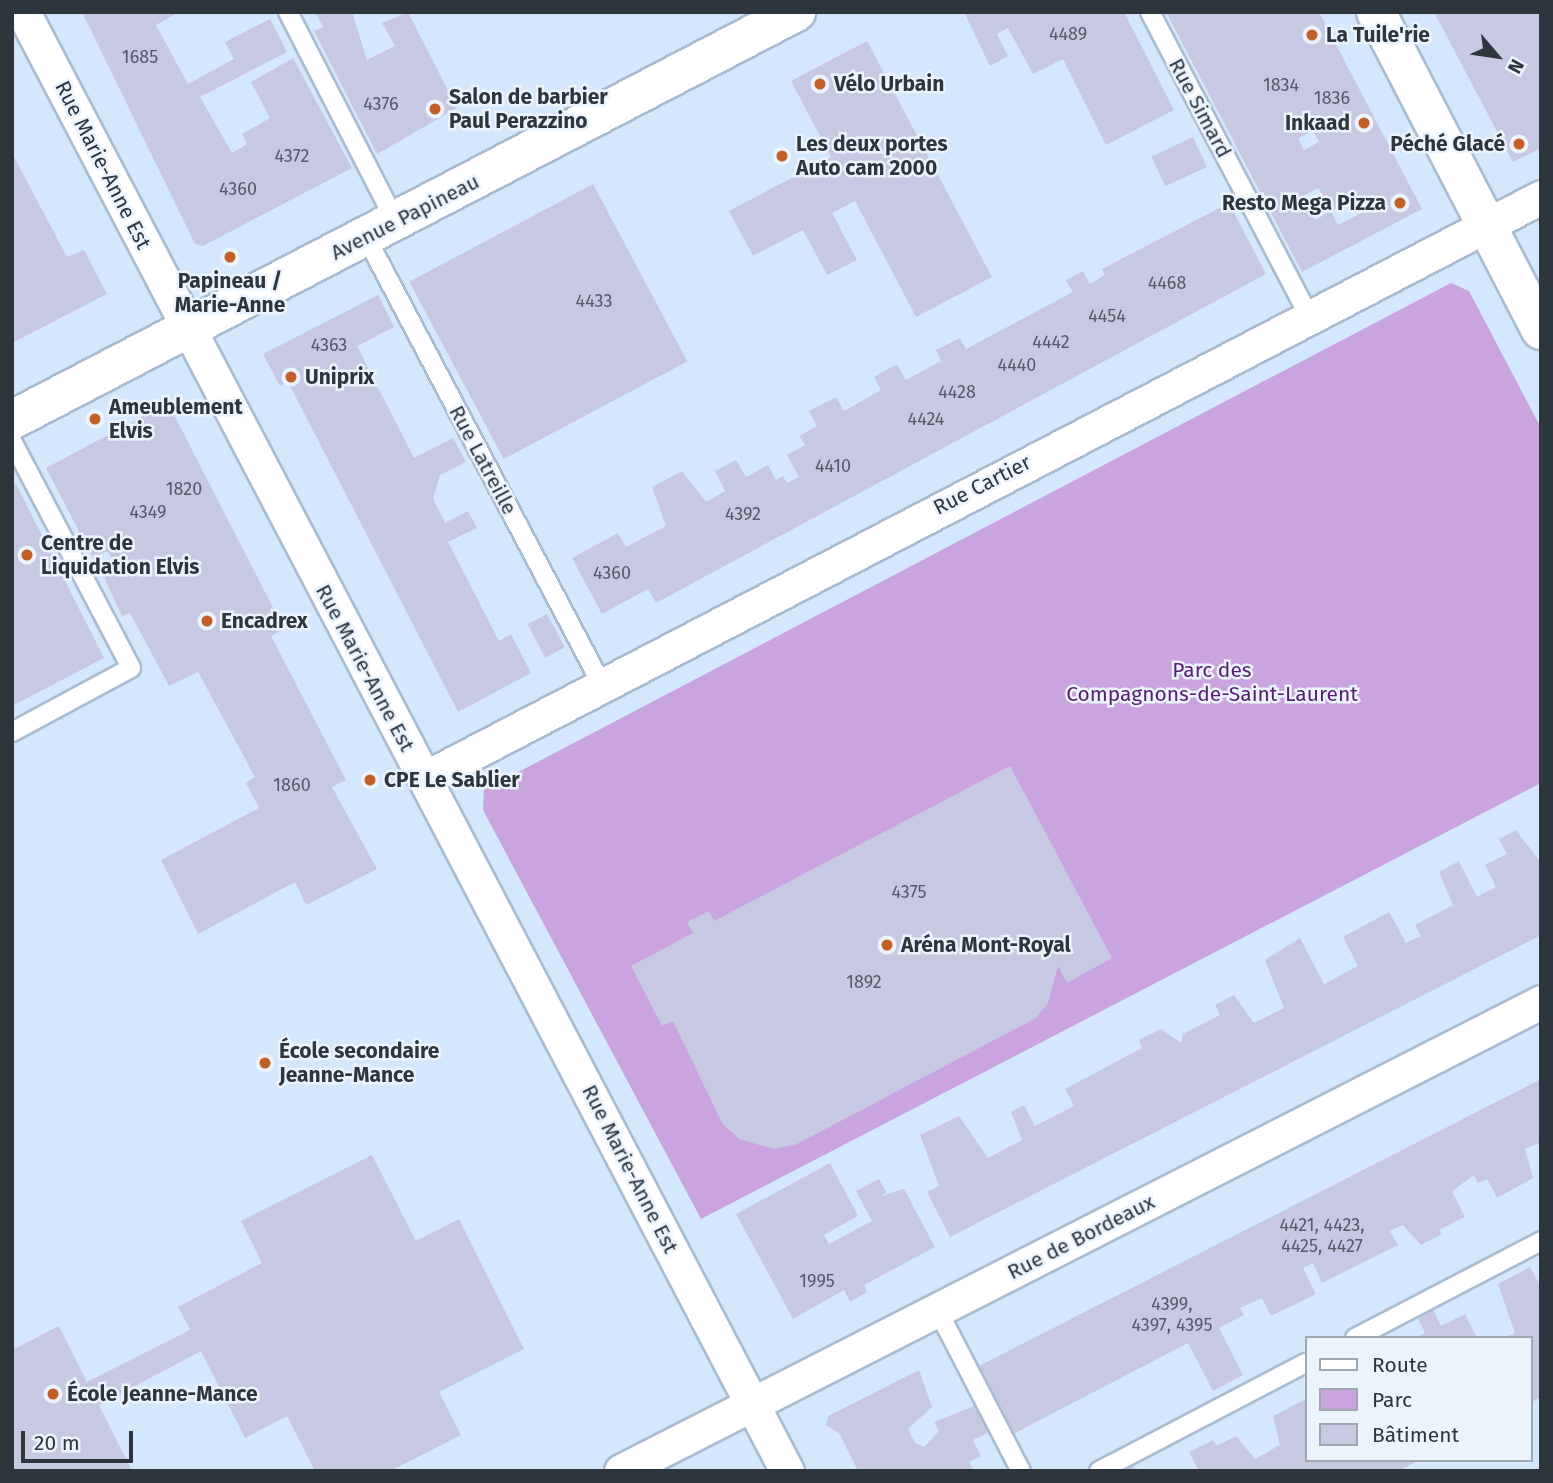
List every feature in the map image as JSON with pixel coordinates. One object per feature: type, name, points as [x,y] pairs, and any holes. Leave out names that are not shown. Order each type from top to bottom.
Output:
[{"type":"main road","name":"Avenue Papineau","points":[[12,420],[796,12]]},
{"type":"main road","points":[[1376,12],[1541,330]]},
{"type":"street","name":"Rue Marie-Anne Est","points":[[23,12],[754,1404],[786,1471]]},
{"type":"street","name":"Rue Cartier","points":[[425,778],[601,683],[1541,197]]},
{"type":"street","name":"Rue de Bordeaux","points":[[621,1471],[1541,1002]]},
{"type":"lane","name":"Rue Latreille","points":[[288,12],[381,230],[601,683]]},
{"type":"lane","name":"Rue Simard","points":[[1150,12],[1309,316]]},
{"type":"lane","points":[[12,441],[131,668],[12,732]]},
{"type":"lane","points":[[1359,1336],[1541,1241]]},
{"type":"lane","points":[[938,1311],[1021,1471]]},
{"type":"lane","points":[[1099,1471],[1304,1364]]},
{"type":"green space","name":"Parc des Compagnons-de-Saint-Laurent","points":[[1451,283],[1469,291],[1541,428],[1541,783],[701,1219],[483,810],[484,790]]},
{"type":"building","points":[[179,12],[156,25],[188,84],[234,59],[225,42],[270,19],[287,52],[200,97],[232,153],[247,144],[242,134],[270,118],[251,82],[293,58],[352,168],[203,246],[195,244],[83,14]]},
{"type":"building","points":[[315,12],[352,12],[367,60],[395,46],[382,23],[408,12],[457,108],[377,154],[314,31],[323,27]]},
{"type":"building","points":[[964,12],[1124,12],[1174,110],[1106,145],[1063,59],[1033,74],[1008,28],[997,34],[1008,56],[990,66]]},
{"type":"building","points":[[1166,12],[1319,12],[1422,209],[1302,272]],"holes":[[[1313,131],[1319,142],[1304,150],[1298,138]],[[1318,188],[1331,211],[1315,220],[1303,196]],[[1362,196],[1369,209],[1338,225],[1331,211]]]},
{"type":"building","points":[[1434,12],[1541,12],[1541,148],[1513,162]]},
{"type":"building","points":[[867,41],[992,277],[916,317],[855,201],[832,213],[857,260],[827,275],[803,230],[753,256],[729,211],[831,157],[791,81]]},
{"type":"building","points":[[1193,137],[1207,167],[1165,186],[1151,156]]},
{"type":"building","points":[[12,153],[67,257],[84,250],[107,294],[12,343]]},
{"type":"building","points":[[593,184],[687,361],[504,459],[409,282]]},
{"type":"building","points":[[1229,203],[1266,274],[656,603],[648,589],[602,614],[572,558],[618,533],[626,547],[666,526],[652,487],[682,471],[706,502],[725,491],[715,471],[736,460],[746,477],[768,465],[776,480],[783,476],[787,483],[799,477],[787,455],[805,445],[799,436],[817,426],[809,411],[836,397],[844,411],[881,390],[874,377],[897,364],[906,380],[941,361],[936,350],[960,338],[966,349],[1073,292],[1066,280],[1083,271],[1090,284],[1105,275],[1102,269]]},
{"type":"building","points":[[378,295],[394,327],[357,346],[414,458],[453,438],[466,462],[440,475],[433,498],[445,523],[468,511],[477,528],[448,542],[499,641],[511,634],[531,673],[458,712],[288,382],[280,386],[263,354]]},
{"type":"building","points":[[168,403],[284,629],[271,636],[346,780],[332,787],[377,869],[306,905],[295,882],[198,934],[161,860],[259,808],[246,783],[255,777],[198,672],[169,686],[130,613],[122,616],[102,573],[116,566],[107,551],[93,558],[46,468]]},
{"type":"building","points":[[16,484],[104,658],[12,706],[12,486]]},
{"type":"building","points":[[547,614],[565,648],[545,658],[528,624]]},
{"type":"building","name":"Aréna Mont-Royal","points":[[1010,766],[1112,958],[1067,983],[1058,966],[1048,1003],[1036,1018],[797,1144],[774,1149],[739,1139],[722,1123],[673,1021],[662,1026],[631,966],[693,933],[687,922],[709,911],[714,921]]},
{"type":"building","points":[[1516,830],[1541,863],[1541,935],[950,1237],[927,1192],[939,1186],[920,1135],[959,1116],[988,1158],[1022,1140],[1011,1112],[1024,1105],[1035,1126],[1074,1106],[1065,1089],[1142,1048],[1139,1040],[1161,1029],[1181,1043],[1183,1034],[1220,1015],[1215,1005],[1234,995],[1254,1023],[1284,1008],[1265,960],[1300,938],[1324,984],[1358,966],[1343,937],[1389,912],[1406,943],[1421,936],[1415,925],[1453,905],[1439,872],[1459,861],[1477,897],[1496,887],[1485,865],[1507,854],[1499,839]]},
{"type":"building","points":[[1541,1079],[1541,1148],[1538,1143],[1525,1149],[1533,1178],[1497,1198],[1487,1179],[1478,1183],[1474,1175],[1452,1191],[1465,1217],[1439,1230],[1442,1234],[1421,1245],[1403,1225],[1390,1231],[1398,1245],[1322,1283],[1313,1263],[1303,1268],[1316,1294],[1271,1316],[1262,1298],[1240,1308],[1244,1315],[1219,1328],[1243,1375],[1213,1391],[1188,1343],[1013,1434],[979,1366]]},
{"type":"building","points":[[372,1155],[416,1241],[459,1219],[524,1349],[439,1392],[461,1435],[390,1471],[315,1471],[287,1416],[245,1438],[201,1351],[99,1405],[132,1471],[12,1471],[12,1350],[59,1326],[87,1382],[184,1333],[190,1329],[178,1307],[262,1263],[241,1221]]},
{"type":"building","points":[[830,1163],[858,1216],[824,1235],[829,1244],[872,1221],[856,1191],[879,1179],[886,1192],[881,1196],[904,1189],[935,1247],[864,1285],[867,1292],[850,1302],[844,1290],[793,1319],[736,1214]]},
{"type":"building","points":[[1530,1267],[1541,1287],[1541,1397],[1532,1402],[1532,1336],[1508,1336],[1515,1333],[1498,1284]]},
{"type":"building","points":[[1433,1309],[1441,1326],[1465,1314],[1476,1336],[1418,1336],[1425,1333],[1417,1317]]},
{"type":"building","points":[[919,1370],[932,1407],[908,1429],[915,1443],[924,1447],[939,1431],[934,1422],[977,1405],[991,1431],[973,1440],[981,1456],[969,1462],[974,1471],[858,1471],[839,1433],[826,1425],[828,1416]]},
{"type":"building","points":[[1304,1400],[1304,1462],[1415,1462],[1399,1471],[1199,1471],[1189,1452],[1213,1440],[1217,1446],[1236,1436],[1255,1459],[1280,1445],[1273,1416]]},
{"type":"building","points":[[1132,1463],[1136,1471],[1118,1471]]},
{"type":"place","name":"La Tuile'rie","points":[[1312,35]]},
{"type":"place","name":"Vélo Urbain","points":[[820,84]]},
{"type":"place","name":"Salon de barbier Paul Perazzino","points":[[435,109]]},
{"type":"place","name":"Inkaad","points":[[1364,123]]},
{"type":"place","name":"Péché Glacé","points":[[1519,144]]},
{"type":"place","name":"Les deux portes Auto cam 2000","points":[[782,156]]},
{"type":"place","name":"Resto Mega Pizza","points":[[1400,203]]},
{"type":"place","name":"Papineau / Marie-Anne","points":[[230,257]]},
{"type":"place","name":"Uniprix","points":[[291,377]]},
{"type":"place","name":"Ameublement Elvis","points":[[95,419]]},
{"type":"place","name":"Centre de Liquidation Elvis","points":[[27,555]]},
{"type":"place","name":"Encadrex","points":[[207,621]]},
{"type":"place","name":"CPE Le Sablier","points":[[370,780]]},
{"type":"place","name":"Aréna Mont-Royal","points":[[887,945]]},
{"type":"place","name":"École secondaire Jeanne-Mance","points":[[265,1063]]},
{"type":"place","name":"École Jeanne-Mance","points":[[53,1394]]}]
